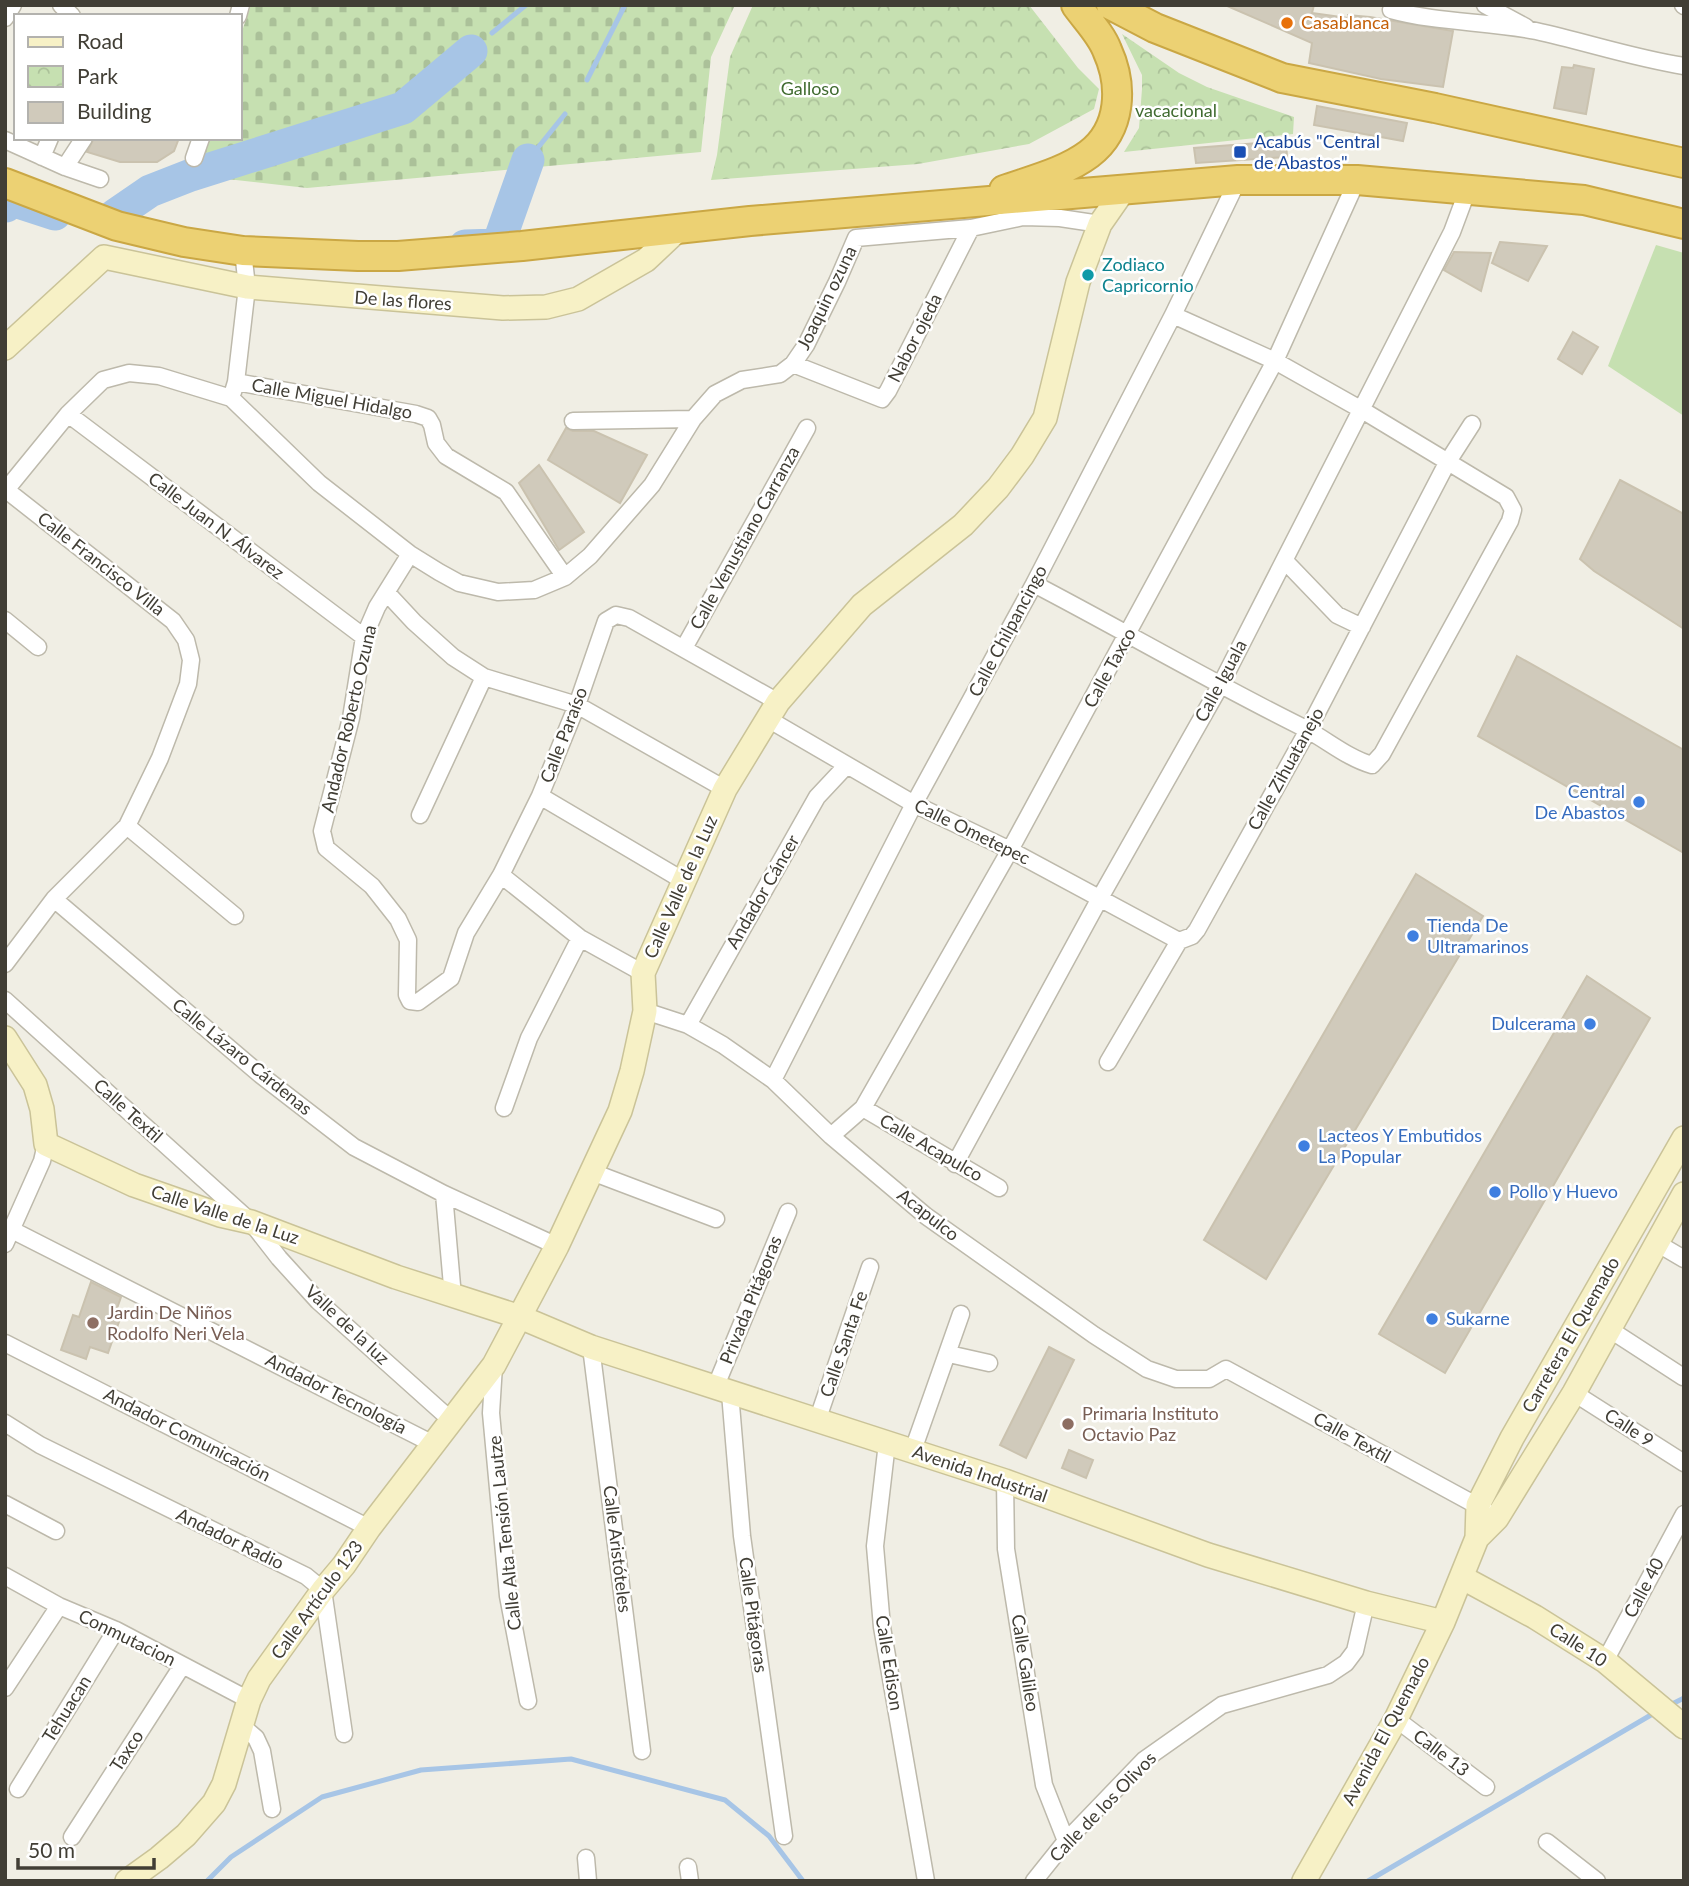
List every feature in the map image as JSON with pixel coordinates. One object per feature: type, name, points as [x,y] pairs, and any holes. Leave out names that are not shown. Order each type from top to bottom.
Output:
[{"type":"highway","points":[[973,214],[1089,154],[1105,137],[1117,113],[1117,78],[1107,48],[1076,5]]},
{"type":"highway","points":[[1111,5],[1154,28],[1283,78],[1435,108],[1684,163]]},
{"type":"highway","points":[[5,183],[117,226],[184,242],[243,251],[398,257],[522,246],[681,227],[973,214],[1123,191],[1238,180],[1357,180],[1468,189],[1584,201],[1684,224]]},
{"type":"street","points":[[5,18],[13,5]]},
{"type":"street","points":[[1485,5],[1535,31]]},
{"type":"street","points":[[1391,10],[1415,17],[1535,31],[1647,60],[1684,66]]},
{"type":"street","points":[[5,140],[65,167],[100,178]]},
{"type":"street","points":[[43,157],[49,140]]},
{"type":"street","points":[[65,167],[83,140]]},
{"type":"street","points":[[194,158],[200,140]]},
{"type":"street","name":"Calle Chilpancingo","points":[[773,1080],[914,804],[1034,584],[1173,315],[1238,180]]},
{"type":"street","name":"Calle Taxco","points":[[831,1136],[863,1108],[1010,850],[1275,361],[1357,180]]},
{"type":"street","name":"Calle Iguala","points":[[955,1164],[1100,898],[1220,686],[1452,232],[1468,189]]},
{"type":"street","name":"Calle Valle de la Luz","points":[[46,1144],[134,1185],[220,1215],[251,1222],[396,1278],[520,1317],[557,1246],[620,1111],[645,1011],[643,973],[724,789],[773,711],[862,605],[963,525],[998,488],[1022,456],[1045,418],[1078,282],[1100,224],[1123,191]]},
{"type":"street","points":[[973,214],[1060,218],[1100,224]]},
{"type":"street","name":"Joaquin ozuna","points":[[233,390],[319,483],[410,555],[459,583],[498,592],[534,590],[565,577],[590,556],[652,485],[692,419],[715,394],[742,380],[780,374],[793,364],[811,335],[856,238],[973,214]]},
{"type":"street","name":"Nabor ojeda","points":[[793,364],[882,399],[973,214]]},
{"type":"street","name":"De las flores","points":[[5,348],[104,257],[247,287],[503,309],[546,307],[578,299],[646,260],[681,227]]},
{"type":"street","points":[[6,489],[68,414],[103,380],[129,373],[233,390],[247,287],[243,251]]},
{"type":"street","points":[[1034,584],[1129,633],[1220,686],[1308,730],[1360,761],[1373,765],[1382,754],[1510,521],[1513,510],[1506,497],[1275,361],[1173,315]]},
{"type":"street","name":"Calle Miguel Hidalgo","points":[[233,390],[428,418],[436,443],[446,456],[506,492],[565,577]]},
{"type":"street","name":"Calle Juan N. Álvarez","points":[[68,414],[364,637]]},
{"type":"street","points":[[573,421],[692,419]]},
{"type":"street","name":"Calle Zihuatanejo","points":[[1108,1062],[1179,941],[1192,936],[1197,930],[1308,730],[1447,463],[1472,424]]},
{"type":"street","name":"Calle Venustiano Carranza","points":[[684,648],[807,428]]},
{"type":"street","name":"Calle Francisco Villa","points":[[5,964],[54,899],[80,876],[127,826],[160,758],[188,684],[191,660],[186,640],[173,621],[6,489]]},
{"type":"street","name":"Andador Roberto Ozuna","points":[[410,555],[377,607],[364,637],[351,718],[322,831],[326,848],[372,886],[398,919],[408,940],[407,995],[410,1001]]},
{"type":"street","points":[[1284,561],[1337,615],[1362,627]]},
{"type":"street","points":[[387,593],[453,657],[484,677],[577,705],[724,789]]},
{"type":"street","name":"Calle Paraíso","points":[[410,1001],[418,1002],[451,978],[466,933],[501,874],[540,796],[577,705],[606,621],[615,615],[629,618],[684,648],[773,711]]},
{"type":"street","points":[[5,620],[38,647]]},
{"type":"street","points":[[420,815],[484,677]]},
{"type":"street","name":"Calle Ometepec","points":[[773,711],[847,765],[914,804],[1010,850],[1179,941]]},
{"type":"street","name":"Andador Cáncer","points":[[688,1025],[817,797],[847,765]]},
{"type":"street","points":[[540,796],[684,881]]},
{"type":"street","points":[[127,826],[236,916]]},
{"type":"street","points":[[501,874],[580,938],[643,973]]},
{"type":"street","name":"Calle Lázaro Cárdenas","points":[[54,899],[262,1076],[354,1147],[444,1194],[557,1246]]},
{"type":"street","points":[[504,1108],[529,1038],[580,938]]},
{"type":"street","name":"Calle Textil","points":[[5,1000],[251,1222]]},
{"type":"street","name":"Acapulco","points":[[645,1011],[688,1025],[723,1045],[773,1080],[831,1136],[956,1238],[1147,1369],[1176,1379],[1209,1379],[1226,1369]]},
{"type":"street","points":[[5,1038],[35,1085],[42,1109],[46,1144],[42,1161],[9,1237]]},
{"type":"street","name":"Calle Acapulco","points":[[863,1108],[999,1188]]},
{"type":"street","name":"Carretera El Quemado","points":[[1463,1578],[1477,1538],[1478,1506],[1512,1438],[1684,1138]]},
{"type":"street","points":[[592,1172],[716,1219]]},
{"type":"street","points":[[444,1194],[453,1297]]},
{"type":"street","name":"Carretera El Quemado","points":[[1477,1538],[1497,1518],[1574,1392],[1684,1194]]},
{"type":"street","name":"Privada Pitágoras","points":[[722,1390],[788,1212]]},
{"type":"street","name":"Valle de la luz","points":[[251,1222],[318,1301],[452,1421]]},
{"type":"street","name":"Andador Tecnología","points":[[9,1237],[435,1445]]},
{"type":"street","points":[[1655,1242],[1684,1259]]},
{"type":"street","name":"Calle Santa Fe","points":[[817,1421],[870,1267]]},
{"type":"street","points":[[913,1450],[961,1314]]},
{"type":"street","name":"Avenida Industrial","points":[[520,1317],[591,1347],[913,1450],[1208,1555],[1366,1603],[1443,1622]]},
{"type":"street","name":"Calle Artículo 123","points":[[127,1881],[186,1835],[214,1803],[224,1784],[249,1700],[259,1679],[369,1528],[494,1365],[520,1317]]},
{"type":"street","points":[[1609,1329],[1683,1377]]},
{"type":"street","name":"Andador Comunicación","points":[[5,1343],[369,1528]]},
{"type":"street","name":"Calle Aristóteles","points":[[591,1347],[642,1752]]},
{"type":"street","points":[[949,1354],[989,1363]]},
{"type":"street","name":"Calle Alta Tensión Lautze","points":[[494,1365],[491,1413],[508,1597],[528,1701]]},
{"type":"street","name":"Calle Textil","points":[[1226,1369],[1497,1518]]},
{"type":"street","name":"Calle Pitágoras","points":[[722,1390],[784,1836]]},
{"type":"street","name":"Calle 9","points":[[1574,1392],[1684,1463]]},
{"type":"street","name":"Andador Radio","points":[[5,1423],[40,1445],[306,1576],[323,1590]]},
{"type":"street","name":"Calle Edison","points":[[887,1443],[875,1546],[881,1627],[926,1881]]},
{"type":"street","name":"Calle Galileo","points":[[1004,1481],[1006,1549],[1042,1772],[1066,1841]]},
{"type":"street","points":[[5,1504],[56,1531]]},
{"type":"street","name":"Calle 40","points":[[1605,1661],[1684,1514]]},
{"type":"street","name":"Conmutacion","points":[[5,1576],[59,1606],[116,1630],[249,1700]]},
{"type":"street","name":"Calle 10","points":[[1463,1578],[1535,1617],[1605,1661],[1681,1725]]},
{"type":"street","name":"Avenida El Quemado","points":[[1304,1881],[1396,1719],[1463,1578]]},
{"type":"street","points":[[323,1590],[344,1734]]},
{"type":"street","name":"Calle de los Olivos","points":[[1034,1881],[1066,1841],[1144,1760],[1222,1705],[1328,1675],[1346,1663],[1355,1651],[1366,1603]]},
{"type":"street","points":[[5,1688],[59,1606]]},
{"type":"street","name":"Tehuacan","points":[[18,1789],[116,1630]]},
{"type":"street","name":"Taxco","points":[[72,1837],[182,1665]]},
{"type":"street","name":"Calle 13","points":[[1396,1719],[1486,1787]]},
{"type":"street","points":[[241,1725],[256,1738],[262,1751],[272,1809]]},
{"type":"street","points":[[1547,1842],[1596,1881]]},
{"type":"street","points":[[586,1858],[588,1881]]},
{"type":"green space","points":[[251,5],[735,5],[711,57],[701,152],[307,188],[191,175],[203,140],[242,140],[242,31]]},
{"type":"green space","name":"Galloso","points":[[753,5],[1029,5],[1078,68],[1099,89],[1094,109],[1029,144],[918,164],[711,180],[717,155],[730,57]]},
{"type":"green space","name":"vacacional","points":[[1122,34],[1179,73],[1207,87],[1294,117],[1293,134],[1124,152],[1139,128],[1142,75]]},
{"type":"green space","points":[[1656,245],[1684,253],[1684,416],[1608,366]]},
{"type":"building","points":[[1225,5],[1314,5],[1312,13],[1348,18],[1348,15],[1370,17],[1453,31],[1443,87],[1381,79],[1309,63],[1312,43]]},
{"type":"building","points":[[1574,65],[1594,69],[1586,114],[1554,108],[1562,67],[1573,68]]},
{"type":"building","points":[[1317,106],[1407,123],[1403,141],[1314,125]]},
{"type":"building","points":[[93,140],[178,140],[174,151],[157,162],[120,162],[87,152]]},
{"type":"building","points":[[1286,141],[1287,157],[1196,163],[1194,148]]},
{"type":"building","points":[[1500,242],[1547,246],[1528,281],[1492,263]]},
{"type":"building","points":[[1454,252],[1491,253],[1481,291],[1444,270]]},
{"type":"building","points":[[1573,332],[1598,347],[1582,374],[1558,359]]},
{"type":"building","points":[[566,428],[573,431],[594,431],[647,455],[620,503],[548,460]]},
{"type":"building","points":[[539,465],[584,532],[559,550],[519,483]]},
{"type":"building","points":[[1620,480],[1684,514],[1684,629],[1594,571],[1580,559]]},
{"type":"building","name":"Central De Abastos","points":[[1517,656],[1684,750],[1684,853],[1478,736]]},
{"type":"building","points":[[1416,874],[1483,916],[1266,1279],[1204,1240]]},
{"type":"building","points":[[1587,976],[1650,1018],[1445,1373],[1379,1334]]},
{"type":"building","name":"Jardin De Niños Rodolfo Neri Vela","points":[[91,1282],[121,1297],[114,1317],[120,1319],[108,1353],[90,1347],[86,1359],[61,1350],[73,1315],[79,1317]]},
{"type":"building","points":[[1049,1347],[1074,1360],[1026,1458],[1000,1445]]},
{"type":"building","points":[[1069,1450],[1093,1460],[1086,1478],[1062,1468]]},
{"type":"waterway","points":[[492,33],[526,5]]},
{"type":"waterway","points":[[587,80],[625,5]]},
{"type":"waterway","points":[[115,215],[150,191],[191,175],[403,108],[471,51]]},
{"type":"waterway","points":[[528,160],[565,114]]},
{"type":"waterway","points":[[465,246],[498,245],[528,160]]},
{"type":"waterway","points":[[6,206],[12,200],[55,214]]},
{"type":"waterway","points":[[1668,1706],[1684,1698]]},
{"type":"waterway","points":[[1368,1881],[1656,1712]]},
{"type":"waterway","points":[[207,1881],[231,1857],[322,1797],[421,1770],[571,1759],[725,1800],[769,1836],[803,1881]]},
{"type":"place","name":"Casablanca","points":[[1287,23]]},
{"type":"place","name":"Acabús \"Central de Abastos\"","points":[[1240,152]]},
{"type":"place","name":"Zodiaco Capricornio","points":[[1088,275]]},
{"type":"place","name":"Central De Abastos","points":[[1639,802]]},
{"type":"place","name":"Tienda De Ultramarinos","points":[[1413,936]]},
{"type":"place","name":"Dulcerama","points":[[1590,1024]]},
{"type":"place","name":"Lacteos Y Embutidos La Popular","points":[[1304,1146]]},
{"type":"place","name":"Pollo y Huevo","points":[[1495,1192]]},
{"type":"place","name":"Sukarne","points":[[1432,1319]]},
{"type":"place","name":"Jardin De Niños Rodolfo Neri Vela","points":[[93,1323]]},
{"type":"place","name":"Primaria Instituto Octavio Paz","points":[[1068,1424]]}]
